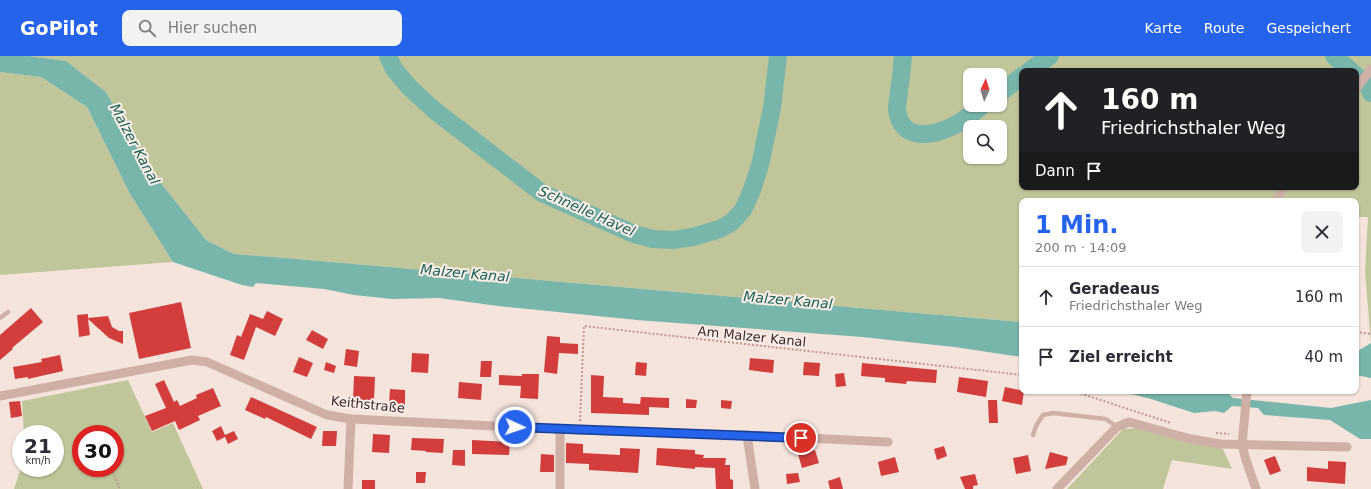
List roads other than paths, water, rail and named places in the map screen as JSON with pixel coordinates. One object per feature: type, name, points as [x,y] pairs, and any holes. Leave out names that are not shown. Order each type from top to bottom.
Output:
[{"type":"street","points":[[1359,85],[1371,69]]},
{"type":"street","name":"Keithstraße","points":[[0,396],[192,360],[207,362],[327,415],[350,418],[579,430],[747,435],[888,442]]},
{"type":"street","points":[[1247,394],[1242,440],[1246,460],[1256,489]]},
{"type":"street","points":[[348,489],[350,418]]},
{"type":"street","points":[[1057,489],[1117,427],[1129,422],[1191,439],[1221,444],[1242,440],[1347,447]]},
{"type":"street","points":[[560,429],[560,489]]},
{"type":"street","points":[[747,435],[755,489]]},
{"type":"lane","points":[[0,318],[8,312]]},
{"type":"lane","points":[[1033,435],[1036,426],[1043,415],[1053,413],[1106,420],[1117,427]]},
{"type":"water","points":[[0,56],[29,56],[66,61],[106,92],[146,164],[206,240],[234,254],[1019,322],[1019,357],[954,347],[862,337],[637,320],[498,306],[439,298],[392,299],[354,295],[324,289],[256,283],[253,287],[242,285],[173,262],[130,194],[87,107],[41,77],[0,72]]},
{"type":"water","points":[[1371,343],[1371,378],[1359,376],[1359,350]]},
{"type":"water","points":[[1131,394],[1229,394],[1233,398],[1331,408],[1371,400],[1371,439],[1360,439],[1330,420],[1264,415],[1258,408],[1232,406],[1224,413],[1215,411],[1194,413]]},
{"type":"waterway","name":"Schnelle Havel","points":[[388,56],[394,69],[409,87],[434,110],[542,193],[634,234],[653,239],[673,240],[693,237],[720,229],[732,222],[743,210],[752,190],[760,165],[772,108],[778,56]]},
{"type":"waterway","name":"Schnelle Havel","points":[[903,56],[897,109],[899,119],[904,127],[918,134],[926,134],[944,130],[953,126],[974,112]]},
{"type":"waterway","name":"Schnelle Havel","points":[[1033,68],[1050,56]]},
{"type":"waterway","name":"Schnelle Havel","points":[[1334,56],[1348,68]]},
{"type":"waterway","name":"Schnelle Havel","points":[[1007,88],[1019,78]]},
{"type":"waterway","name":"Schnelle Havel","points":[[1359,78],[1369,87],[1371,93]]},
{"type":"water label","name":"Malzer Kanal","points":[[135,144]]},
{"type":"water label","name":"Malzer Kanal","points":[[465,273]]},
{"type":"water label","name":"Malzer Kanal","points":[[788,300]]}]
